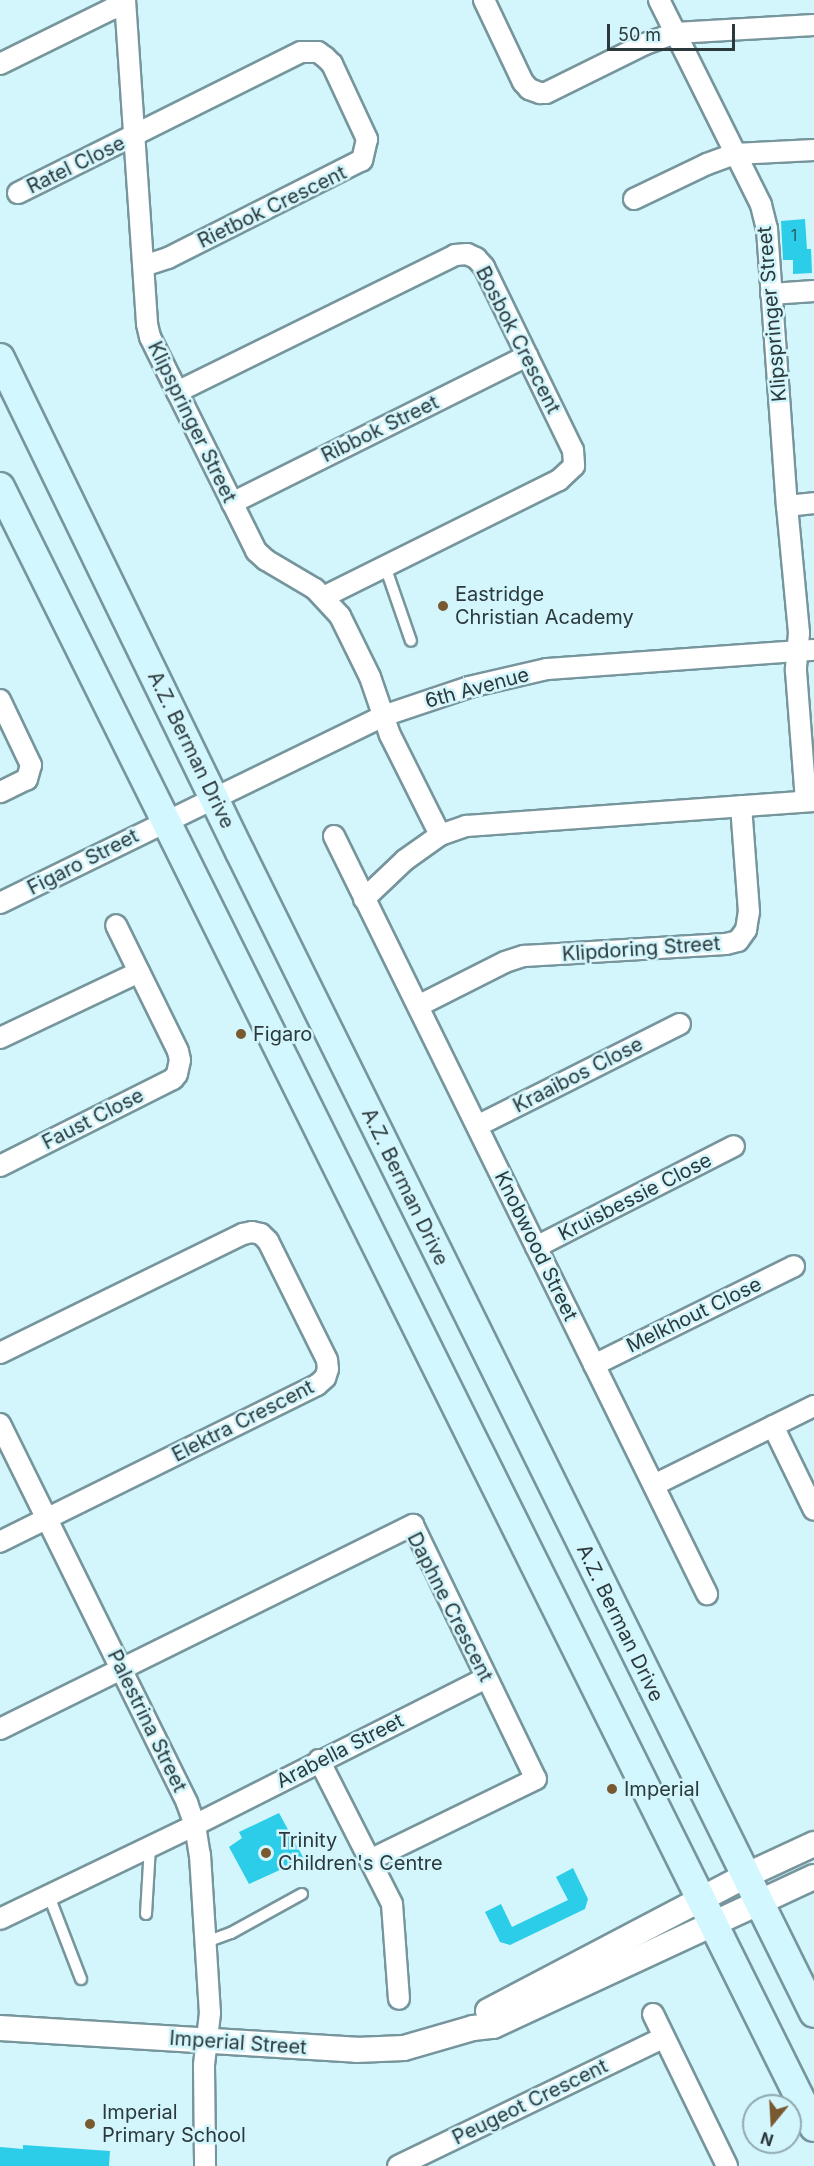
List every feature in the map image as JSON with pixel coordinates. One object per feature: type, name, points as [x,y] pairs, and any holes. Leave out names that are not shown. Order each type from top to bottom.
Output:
[{"type":"main road","name":"A.Z. Berman Drive","points":[[0,358],[656,1696],[814,2013]]},
{"type":"main road","points":[[0,487],[814,2127]]},
{"type":"street","points":[[0,64],[112,9],[123,0]]},
{"type":"street","name":"Klipspringer Street","points":[[123,0],[150,337],[256,551],[266,560],[315,589],[340,616],[370,677],[383,716],[440,835]]},
{"type":"street","points":[[484,0],[523,82],[529,89],[540,93],[552,90],[645,44],[675,33],[814,25]]},
{"type":"street","name":"Klipspringer Street","points":[[659,0],[761,205],[767,229],[787,506],[799,633],[806,651],[797,674],[810,801]]},
{"type":"street","name":"Rietbok Crescent","points":[[134,136],[301,52],[310,51],[318,52],[332,64],[367,139],[365,155],[359,164],[168,258],[144,266]]},
{"type":"street","name":"Ratel Close","points":[[18,193],[134,136]]},
{"type":"street","points":[[634,199],[706,164],[735,154],[814,150]]},
{"type":"street","name":"Bosbok Crescent","points":[[177,392],[455,255],[467,254],[476,258],[484,267],[573,450],[575,459],[572,471],[559,480],[323,597]]},
{"type":"street","points":[[771,294],[814,291]]},
{"type":"street","name":"Ribbok Street","points":[[232,503],[527,356]]},
{"type":"street","points":[[787,506],[814,503]]},
{"type":"street","name":"6th Avenue","points":[[166,820],[383,716],[469,687],[547,669],[806,651]]},
{"type":"street","points":[[0,700],[31,765],[27,779],[0,792]]},
{"type":"street","points":[[364,899],[405,860],[440,835],[466,826],[810,801]]},
{"type":"street","name":"Klipdoring Street","points":[[418,1006],[505,962],[524,956],[726,944],[738,941],[746,930],[749,912],[741,806]]},
{"type":"street","name":"Figaro Street","points":[[0,903],[166,820]]},
{"type":"street","name":"Knobwood Street","points":[[334,836],[707,1594]]},
{"type":"street","points":[[0,1038],[139,972],[116,925]]},
{"type":"street","name":"Faust Close","points":[[0,1166],[173,1079],[180,1066],[178,1051],[139,972]]},
{"type":"street","name":"Kraaibos Close","points":[[477,1126],[680,1024]]},
{"type":"street","name":"Kruisbessie Close","points":[[536,1247],[734,1146]]},
{"type":"street","name":"Elektra Crescent","points":[[0,1353],[243,1234],[252,1232],[261,1234],[268,1240],[327,1360],[328,1369],[325,1378],[317,1385],[47,1519]]},
{"type":"street","name":"Melkhout Close","points":[[594,1365],[794,1266]]},
{"type":"street","points":[[654,1485],[814,1406]]},
{"type":"street","name":"Palestrina Street","points":[[0,1424],[187,1803],[195,1825],[200,1855],[210,2013],[204,2065],[205,2166]]},
{"type":"street","points":[[773,1426],[814,1510]]},
{"type":"street","points":[[0,1542],[47,1519]]},
{"type":"street","name":"Daphne Crescent","points":[[121,1669],[413,1525],[536,1779],[370,1860]]},
{"type":"street","points":[[0,1729],[121,1669]]},
{"type":"street","name":"Arabella Street","points":[[0,1919],[195,1825],[319,1760],[486,1678]]},
{"type":"street","points":[[319,1760],[388,1896],[394,1915],[399,1999]]},
{"type":"street","points":[[708,1912],[747,1875],[814,1844]]},
{"type":"street","points":[[708,1912],[760,1903],[814,1877]]},
{"type":"street","name":"Imperial Street","points":[[0,2028],[356,2050],[422,2044],[473,2028],[493,2026],[708,1912]]},
{"type":"street","points":[[653,2014],[727,2166]]},
{"type":"street","name":"Peugeot Crescent","points":[[398,2166],[663,2038]]},
{"type":"lane","points":[[385,566],[411,641]]},
{"type":"lane","points":[[146,1914],[150,1847]]},
{"type":"lane","points":[[206,1942],[231,1932],[302,1894]]},
{"type":"lane","points":[[49,1896],[81,1979]]},
{"type":"building","points":[[805,219],[807,249],[811,249],[812,273],[793,274],[793,260],[783,260],[781,221]]},
{"type":"building","name":"Trinity Children's Centre","points":[[279,1813],[304,1859],[249,1884],[229,1847],[242,1838],[239,1832]]},
{"type":"building","points":[[573,1868],[588,1899],[585,1909],[510,1945],[500,1942],[485,1912],[501,1904],[512,1927],[568,1900],[556,1877]]},
{"type":"building","points":[[23,2145],[110,2151],[109,2166],[0,2166],[0,2147],[23,2149]]},
{"type":"place","name":"Eastridge Christian Academy","points":[[443,606]]},
{"type":"place","name":"Figaro","points":[[241,1034]]},
{"type":"place","name":"Imperial","points":[[612,1789]]},
{"type":"place","name":"Trinity Children's Centre","points":[[266,1853]]},
{"type":"place","name":"Imperial Primary School","points":[[90,2124]]}]
